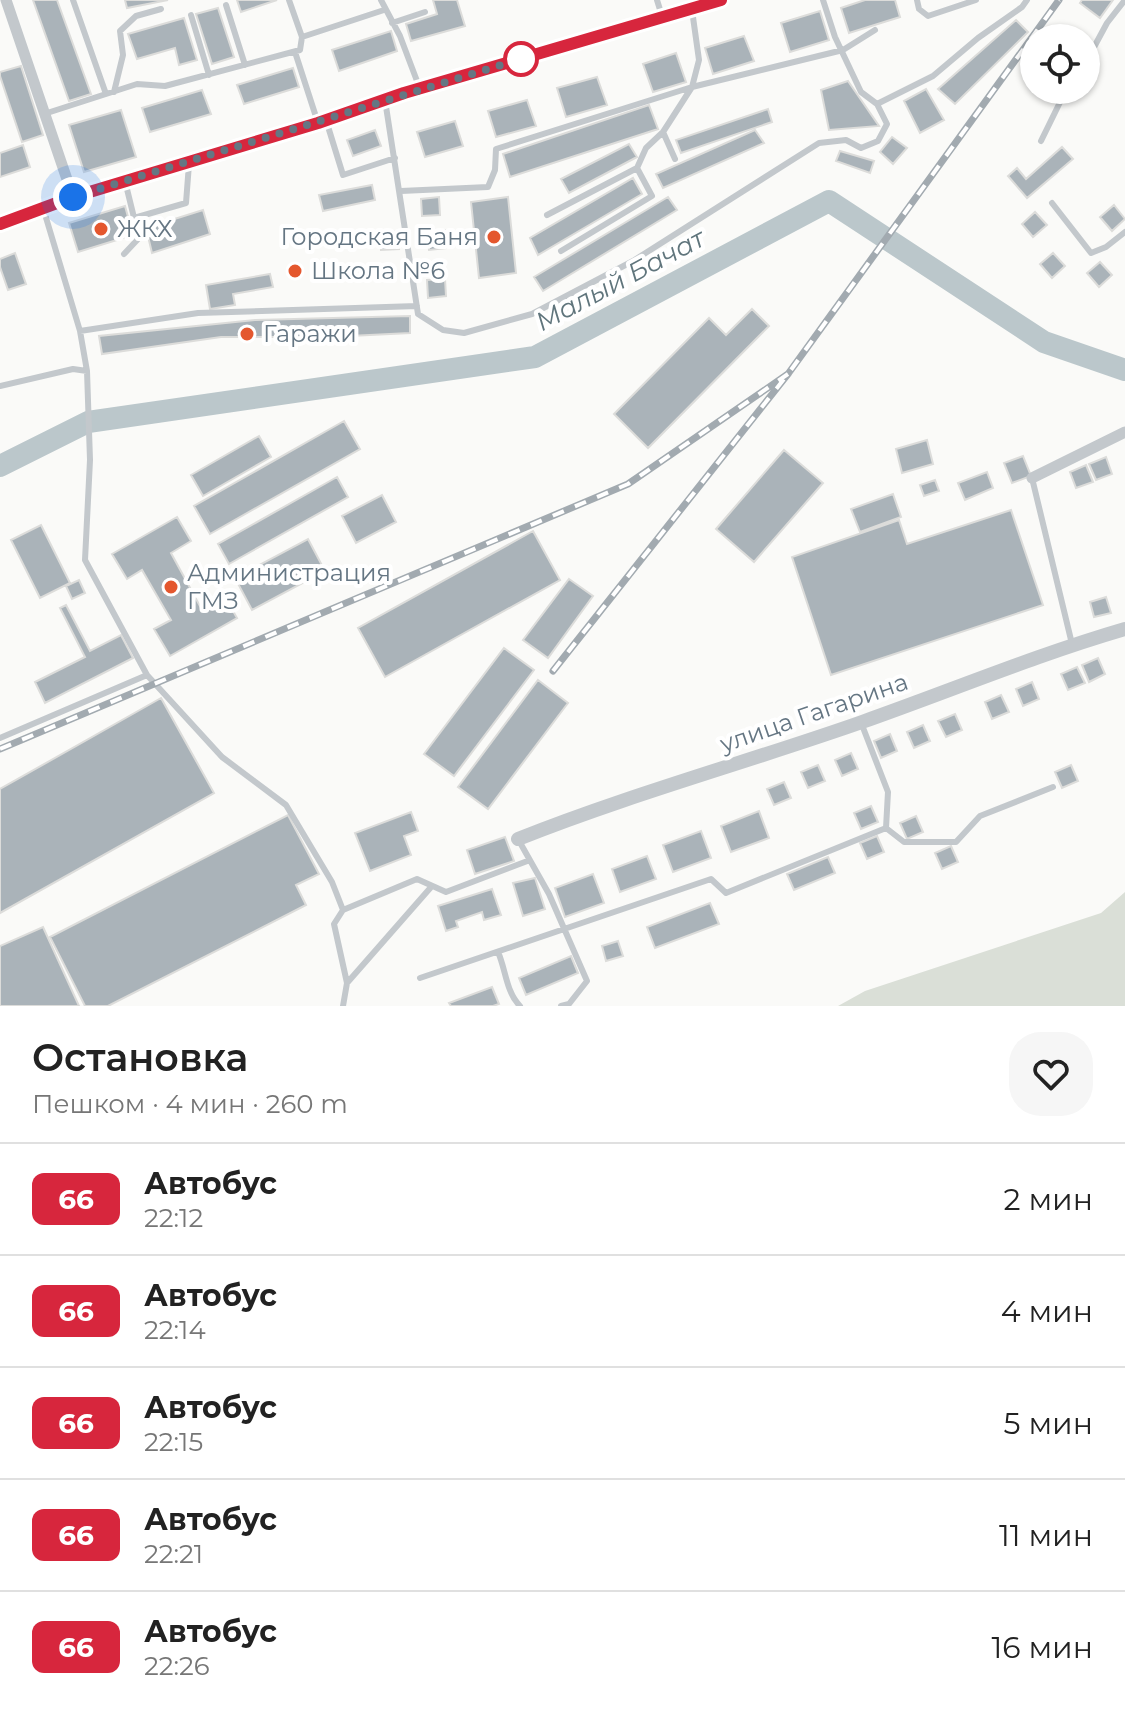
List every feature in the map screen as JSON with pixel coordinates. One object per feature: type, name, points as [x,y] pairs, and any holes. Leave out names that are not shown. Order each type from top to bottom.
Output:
[{"type":"street","points":[[6,0],[73,197]]},
{"type":"street","points":[[0,224],[73,197],[420,89],[721,0]]},
{"type":"street","points":[[1032,478],[1125,432]]},
{"type":"street","name":"улица Гагарина","points":[[518,839],[592,810],[860,722],[1072,644],[1125,629]]},
{"type":"lane","points":[[73,0],[106,94]]},
{"type":"lane","points":[[44,114],[137,84],[165,86],[300,50],[302,37],[289,0]]},
{"type":"lane","points":[[381,0],[400,36],[420,89]]},
{"type":"lane","points":[[657,0],[663,18]]},
{"type":"lane","points":[[385,100],[418,314],[443,330],[464,333],[532,314],[633,261],[819,143],[846,140],[861,148],[878,141],[887,124],[877,104],[861,92],[835,37],[823,0]]},
{"type":"lane","points":[[917,0],[919,9],[928,16],[976,0]]},
{"type":"lane","points":[[877,104],[933,76],[1027,0]]},
{"type":"lane","points":[[1100,36],[1125,0]]},
{"type":"lane","points":[[226,5],[245,65]]},
{"type":"lane","points":[[114,92],[123,55],[120,31],[136,16],[161,9]]},
{"type":"lane","points":[[302,37],[384,10]]},
{"type":"lane","points":[[547,215],[637,168],[646,148],[663,132],[692,87],[699,60],[692,10]]},
{"type":"lane","points":[[392,23],[425,12]]},
{"type":"lane","points":[[191,15],[209,75]]},
{"type":"lane","points":[[401,191],[488,187],[495,170],[496,149],[692,87],[843,50],[875,30]]},
{"type":"lane","points":[[295,52],[343,175],[395,158]]},
{"type":"lane","points":[[1041,141],[1059,104]]},
{"type":"lane","points":[[663,132],[675,159]]},
{"type":"lane","points":[[134,218],[186,203],[190,162]]},
{"type":"lane","points":[[561,251],[652,196],[637,168]]},
{"type":"lane","points":[[124,254],[139,238],[125,181]]},
{"type":"lane","points":[[1052,203],[1091,253],[1106,247],[1125,232]]},
{"type":"lane","points":[[43,208],[80,331],[87,371],[90,460],[85,560],[147,675],[222,757],[286,805],[332,882],[343,910]]},
{"type":"lane","points":[[80,331],[198,313],[417,306]]},
{"type":"lane","points":[[0,386],[73,369],[87,371]]},
{"type":"lane","points":[[1032,478],[1072,644]]},
{"type":"lane","points":[[0,738],[147,675]]},
{"type":"lane","points":[[860,722],[888,792],[886,828]]},
{"type":"lane","points":[[886,828],[904,842],[956,842],[980,816],[1053,787]]},
{"type":"lane","points":[[420,978],[711,879],[726,893],[886,828]]},
{"type":"lane","points":[[518,839],[549,894],[587,981],[569,1004],[561,1006]]},
{"type":"lane","points":[[343,1006],[347,983],[334,924],[343,910],[417,879],[446,892],[530,860]]},
{"type":"lane","points":[[347,983],[432,886]]},
{"type":"lane","points":[[498,952],[506,970],[511,997],[520,1006]]},
{"type":"shaded area","points":[[1125,892],[1125,1006],[838,1006],[865,991],[1101,913]]},
{"type":"building","points":[[33,0],[57,0],[91,94],[69,101]]},
{"type":"building","points":[[125,0],[168,0],[127,8]]},
{"type":"building","points":[[237,0],[277,0],[241,12]]},
{"type":"building","points":[[433,0],[457,0],[465,26],[411,41],[406,24],[437,14]]},
{"type":"building","points":[[865,0],[895,0],[900,17],[849,33],[841,8]]},
{"type":"building","points":[[1082,0],[1113,0],[1100,18],[1080,3]]},
{"type":"building","points":[[218,8],[234,57],[212,64],[196,14]]},
{"type":"building","points":[[820,11],[829,40],[790,52],[781,23]]},
{"type":"building","points":[[184,18],[197,60],[179,65],[175,48],[137,59],[128,34]]},
{"type":"building","points":[[1016,20],[1020,24],[1020,40],[955,104],[938,89]]},
{"type":"building","points":[[391,31],[397,51],[339,71],[332,50]]},
{"type":"building","points":[[744,36],[754,61],[713,74],[705,48]]},
{"type":"building","points":[[676,53],[686,82],[653,92],[643,64]]},
{"type":"building","points":[[21,66],[43,135],[22,142],[0,76],[0,72]]},
{"type":"building","points":[[293,68],[299,87],[244,104],[237,85]]},
{"type":"building","points":[[597,77],[607,105],[566,117],[557,88]]},
{"type":"building","points":[[848,81],[879,126],[829,130],[821,90]]},
{"type":"building","points":[[926,89],[944,120],[920,133],[904,101]]},
{"type":"building","points":[[202,90],[211,114],[150,132],[142,108]]},
{"type":"building","points":[[527,100],[536,126],[496,137],[488,111]]},
{"type":"building","points":[[649,105],[658,129],[510,177],[503,154]]},
{"type":"building","points":[[768,109],[772,122],[681,153],[676,140]]},
{"type":"building","points":[[121,110],[136,157],[84,172],[69,125]]},
{"type":"building","points":[[455,121],[463,146],[425,157],[417,132]]},
{"type":"building","points":[[375,130],[381,146],[353,156],[347,140]]},
{"type":"building","points":[[755,130],[764,143],[663,188],[656,174]]},
{"type":"building","points":[[892,137],[907,148],[893,164],[880,152]]},
{"type":"building","points":[[629,144],[637,157],[569,193],[561,179]]},
{"type":"building","points":[[23,145],[30,167],[0,177],[0,153]]},
{"type":"building","points":[[1062,147],[1073,159],[1027,198],[1008,176],[1017,168],[1026,179]]},
{"type":"building","points":[[840,151],[874,161],[870,173],[836,161]]},
{"type":"building","points":[[633,178],[642,194],[538,255],[530,238]]},
{"type":"building","points":[[372,185],[375,200],[323,211],[319,195]]},
{"type":"building","points":[[439,197],[440,215],[422,216],[421,199]]},
{"type":"building","name":"Городская Баня","points":[[508,197],[516,273],[479,278],[471,202]]},
{"type":"building","points":[[668,197],[677,210],[543,291],[534,277]]},
{"type":"building","points":[[1114,205],[1125,219],[1112,231],[1100,217]]},
{"type":"building","name":"ЖКХ","points":[[125,206],[133,235],[78,252],[69,223]]},
{"type":"building","points":[[203,210],[210,234],[152,253],[146,228]]},
{"type":"building","points":[[1035,212],[1047,225],[1033,237],[1022,224]]},
{"type":"building","points":[[445,230],[446,248],[429,250],[427,232]]},
{"type":"building","points":[[397,231],[399,249],[381,250],[380,233]]},
{"type":"building","points":[[15,253],[26,284],[8,290],[0,259]]},
{"type":"building","points":[[1053,253],[1065,266],[1052,278],[1040,264]]},
{"type":"building","points":[[1100,262],[1112,275],[1099,287],[1087,273]]},
{"type":"building","points":[[270,274],[273,287],[233,294],[235,305],[210,309],[206,285]]},
{"type":"building","points":[[445,279],[446,296],[428,298],[427,280]]},
{"type":"building","points":[[752,309],[769,326],[648,448],[614,414],[709,318],[726,335]]},
{"type":"building","name":"Гаражи","points":[[410,316],[410,333],[221,337],[102,354],[99,336],[255,320]]},
{"type":"building","points":[[344,421],[360,449],[210,534],[194,506]]},
{"type":"building","points":[[259,436],[271,457],[203,496],[191,475]]},
{"type":"building","points":[[927,440],[933,464],[902,473],[896,449]]},
{"type":"building","points":[[784,450],[823,483],[754,562],[716,529]]},
{"type":"building","points":[[1023,456],[1031,476],[1012,483],[1004,463]]},
{"type":"building","points":[[1106,457],[1112,474],[1096,480],[1089,464]]},
{"type":"building","points":[[1086,465],[1093,482],[1076,488],[1070,472]]},
{"type":"building","points":[[987,472],[993,488],[965,500],[958,483]]},
{"type":"building","points":[[337,477],[348,497],[229,564],[218,544]]},
{"type":"building","points":[[935,480],[939,491],[924,496],[920,485]]},
{"type":"building","points":[[893,494],[901,517],[860,532],[851,509]]},
{"type":"building","points":[[382,495],[396,522],[356,543],[342,516]]},
{"type":"building","points":[[1011,510],[1043,605],[831,675],[792,557],[899,520],[907,544]]},
{"type":"building","name":"Администрация ГМЗ","points":[[177,517],[191,541],[171,553],[201,608],[224,595],[237,618],[170,656],[154,629],[171,620],[142,570],[127,579],[112,554]]},
{"type":"building","points":[[41,525],[70,583],[40,598],[11,540]]},
{"type":"building","points":[[533,531],[560,580],[385,677],[358,628]]},
{"type":"building","points":[[308,539],[325,571],[252,610],[235,578]]},
{"type":"building","points":[[569,579],[593,596],[548,658],[523,640]]},
{"type":"building","points":[[79,580],[85,593],[72,599],[66,586]]},
{"type":"building","points":[[1106,597],[1111,613],[1094,617],[1090,602]]},
{"type":"building","points":[[66,605],[90,651],[121,635],[133,658],[45,703],[35,682],[85,657],[60,608]]},
{"type":"building","points":[[504,648],[534,670],[454,776],[424,754]]},
{"type":"building","points":[[1098,658],[1105,674],[1089,682],[1082,665]]},
{"type":"building","points":[[1077,667],[1085,683],[1068,690],[1061,674]]},
{"type":"building","points":[[538,680],[568,703],[488,809],[458,787]]},
{"type":"building","points":[[1032,682],[1039,699],[1023,706],[1016,689]]},
{"type":"building","points":[[1001,695],[1009,712],[992,719],[985,702]]},
{"type":"building","points":[[161,698],[214,793],[0,913],[0,789]]},
{"type":"building","points":[[955,714],[962,730],[946,737],[938,721]]},
{"type":"building","points":[[923,725],[930,741],[914,748],[907,732]]},
{"type":"building","points":[[890,734],[897,751],[881,758],[874,741]]},
{"type":"building","points":[[851,753],[858,769],[842,776],[835,760]]},
{"type":"building","points":[[818,765],[825,781],[808,788],[801,772]]},
{"type":"building","points":[[1071,765],[1078,781],[1062,788],[1055,772]]},
{"type":"building","points":[[784,782],[791,798],[774,805],[767,789]]},
{"type":"building","points":[[871,806],[878,822],[861,829],[854,813]]},
{"type":"building","points":[[759,811],[769,838],[731,852],[721,826]]},
{"type":"building","points":[[411,812],[418,831],[404,836],[411,855],[370,871],[355,833]]},
{"type":"building","points":[[288,815],[319,874],[296,885],[306,905],[108,1006],[85,1006],[50,937]]},
{"type":"building","points":[[916,816],[923,832],[907,839],[900,823]]},
{"type":"building","points":[[701,831],[711,858],[673,872],[663,845]]},
{"type":"building","points":[[877,836],[884,852],[867,859],[860,843]]},
{"type":"building","points":[[505,837],[514,861],[475,874],[467,850]]},
{"type":"building","points":[[951,846],[958,862],[942,869],[935,853]]},
{"type":"building","points":[[647,856],[656,879],[620,892],[612,869]]},
{"type":"building","points":[[828,857],[835,873],[794,890],[787,874]]},
{"type":"building","points":[[593,874],[604,903],[565,917],[555,888]]},
{"type":"building","points":[[535,878],[545,909],[523,916],[513,883]]},
{"type":"building","points":[[492,889],[501,915],[484,920],[482,912],[456,921],[458,927],[446,931],[438,906]]},
{"type":"building","points":[[710,903],[719,924],[655,948],[647,927]]},
{"type":"building","points":[[43,927],[79,1006],[0,1006],[0,946]]},
{"type":"building","points":[[618,941],[623,956],[606,961],[602,946]]},
{"type":"building","points":[[571,956],[578,973],[526,995],[519,978]]},
{"type":"building","points":[[492,987],[499,1004],[451,1006],[449,1003]]},
{"type":"waterway","name":"Малый Бачат","points":[[0,466],[88,422],[535,357],[829,201],[1044,342],[1125,370]]},
{"type":"railway","points":[[553,671],[788,374],[1059,0]]},
{"type":"railway","points":[[0,749],[628,484],[788,374]]},
{"type":"bus line","name":"66","points":[[0,224],[73,197],[318,123],[404,93],[721,0]]},
{"type":"place","name":"ЖКХ","points":[[101,229]]},
{"type":"place","name":"Городская Баня","points":[[494,237]]},
{"type":"place","name":"Школа №6","points":[[295,271]]},
{"type":"place","name":"Гаражи","points":[[247,334]]},
{"type":"place","name":"Администрация ГМЗ","points":[[171,587]]},
{"type":"route","points":[[73,197],[521,59]]}]
